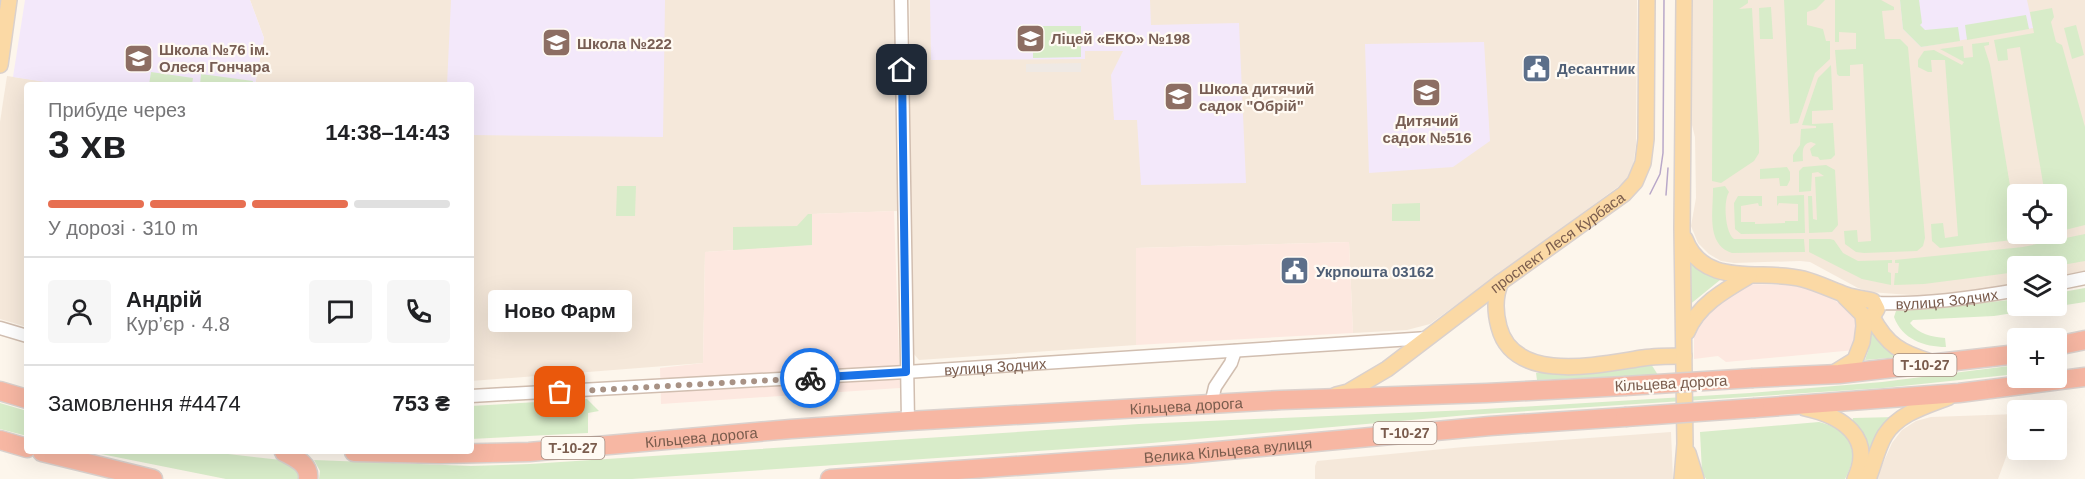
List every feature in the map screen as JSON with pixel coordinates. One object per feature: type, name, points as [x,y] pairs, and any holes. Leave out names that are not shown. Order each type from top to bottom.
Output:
[{"type":"highway","points":[[2067,344],[2085,340]]},
{"type":"highway","name":"Кільцева дорога","points":[[474,453],[529,452],[908,421],[1832,374],[2007,355]]},
{"type":"highway","name":"Т-10-27","points":[[1959,393],[2085,377]]},
{"type":"highway","points":[[0,391],[24,398]]},
{"type":"highway","name":"Кільцева дорога","points":[[1625,417],[1959,393]]},
{"type":"highway","name":"Велика Кільцева вулиця","points":[[830,479],[1174,455],[1468,428],[1625,417]]},
{"type":"highway","points":[[0,441],[24,447]]},
{"type":"highway","points":[[50,454],[153,479]]},
{"type":"highway","points":[[287,454],[304,465],[308,470],[308,479]]},
{"type":"main road","points":[[0,65],[9,0]]},
{"type":"main road","name":"проспект Леся Курбаса","points":[[1647,0],[1646,139],[1643,163],[1635,182],[1624,194],[1501,282],[1497,291],[1496,316],[1500,332],[1514,350],[1539,365],[1586,366],[1644,358],[1684,356]]},
{"type":"main road","points":[[1682,479],[1685,444],[1682,224],[1684,0]]},
{"type":"main road","points":[[1682,224],[1686,242],[1695,257],[1719,271],[1744,275],[1795,277],[1825,287],[1869,313],[1892,345],[1903,352],[1937,364]]},
{"type":"main road","points":[[1685,317],[1701,298],[1722,283],[1744,275]]},
{"type":"main road","points":[[1684,338],[1701,309],[1744,275]]},
{"type":"main road","points":[[1316,400],[1348,392],[1372,379],[1501,282]]},
{"type":"main road","points":[[1832,374],[1855,360],[1869,313]]},
{"type":"main road","points":[[1868,479],[1881,444],[1894,424],[1906,415],[1959,393]]},
{"type":"main road","points":[[1794,405],[1833,416],[1852,430],[1860,446],[1861,456],[1856,479]]},
{"type":"main road","points":[[1685,444],[1696,479]]},
{"type":"street","points":[[901,0],[908,421]]},
{"type":"street","points":[[2067,282],[2085,278]]},
{"type":"street","name":"вулиця Зодчих","points":[[1869,313],[1892,304],[1975,297],[2007,292]]},
{"type":"street","points":[[1869,313],[1881,316],[1892,304]]},
{"type":"street","points":[[0,328],[24,335]]},
{"type":"street","name":"вулиця Зодчих","points":[[474,396],[906,372],[1428,338]]},
{"type":"street","points":[[1211,405],[1215,387],[1231,363],[1235,351]]},
{"type":"shaded area","name":"Школа №76 ім. Олеся Гончара","points":[[25,0],[250,0],[264,38],[256,82],[45,82],[13,77]]},
{"type":"shaded area","points":[[250,0],[896,0],[898,211],[812,214],[812,245],[705,252],[703,363],[474,381],[474,82],[256,82],[264,38]]},
{"type":"shaded area","name":"Школа №222","points":[[451,0],[665,0],[663,137],[474,135],[474,82],[447,82]]},
{"type":"shaded area","points":[[910,0],[1637,0],[1636,145],[1633,166],[1626,181],[1430,324],[1407,330],[1353,333],[1349,242],[1136,248],[1136,345],[919,360],[913,353],[909,211]]},
{"type":"shaded area","name":"Школа дитячий садок \"Обрій\"","points":[[930,0],[1150,0],[1151,25],[1239,23],[1246,183],[1141,185],[1137,120],[1114,120],[1111,75],[1123,51],[1085,51],[1085,59],[931,60]]},
{"type":"shaded area","points":[[1692,0],[2085,0],[2085,272],[2067,275],[2067,256],[2007,256],[2007,286],[1923,296],[1870,292],[1810,262],[1734,263],[1721,261],[1709,254],[1698,243],[1691,226],[1696,198],[1695,137],[1691,121]]},
{"type":"shaded area","points":[[1900,0],[2027,0],[2033,28],[1921,47],[1903,29]]},
{"type":"shaded area","name":"Дитячий садок №516","points":[[1484,42],[1490,141],[1453,167],[1369,173],[1365,44]]},
{"type":"shaded area","points":[[1081,63],[1081,72],[1026,72],[1026,64]]},
{"type":"shaded area","points":[[7,76],[49,82],[24,82],[24,326],[0,319],[0,122]]},
{"type":"shaded area","points":[[894,211],[900,388],[661,404],[660,368],[703,363],[705,252],[811,245],[812,214]]},
{"type":"shaded area","points":[[1349,242],[1353,333],[1136,345],[1136,248]]},
{"type":"shaded area","points":[[1747,284],[1794,285],[1816,291],[1847,307],[1860,322],[1855,350],[1726,362],[1718,356],[1694,359],[1694,322]]},
{"type":"shaded area","points":[[2007,414],[2007,454],[1998,479],[1876,479],[1892,443],[1902,430],[1916,421],[1931,417]]},
{"type":"shaded area","points":[[1671,432],[1673,479],[1315,479],[1317,461],[1464,447]]},
{"type":"green space","points":[[1713,0],[1748,0],[1748,3],[1739,9],[1752,8],[1759,141],[1759,153],[1754,161],[1721,183],[1712,181]]},
{"type":"green space","points":[[1784,0],[1825,0],[1816,9],[1807,12],[1807,25],[1823,29],[1826,41],[1830,41],[1830,59],[1815,73],[1798,123],[1790,124]]},
{"type":"green space","points":[[1835,0],[1881,0],[1894,7],[1894,10],[1882,11],[1885,39],[1900,39],[1908,47],[1925,238],[1923,246],[1917,251],[1864,253],[1856,252],[1845,244],[1844,231],[1857,230],[1858,242],[1871,241],[1863,64],[1850,65],[1850,76],[1837,74],[1835,50],[1856,49],[1856,33],[1839,32],[1839,42],[1835,42]]},
{"type":"green space","points":[[1900,0],[1919,0],[1922,23],[1920,25],[1925,30],[1958,27],[1960,41],[1921,47],[1903,29]]},
{"type":"green space","points":[[1771,7],[1773,39],[1760,39],[1759,8]]},
{"type":"green space","points":[[2052,8],[2054,17],[2051,22],[2056,42],[2062,45],[2085,127],[2085,225],[2067,230],[2067,184],[2043,184],[2020,47],[2007,49],[2008,60],[1998,61],[1994,40],[2034,33],[2030,12]]},
{"type":"green space","points":[[2026,15],[2029,29],[1967,40],[1965,25]]},
{"type":"green space","points":[[2076,25],[2084,55],[2072,59],[2064,28]]},
{"type":"green space","points":[[1033,26],[1081,26],[1081,57],[1033,58]]},
{"type":"green space","points":[[1989,42],[1989,45],[1984,46],[1990,65],[2010,184],[2007,184],[2007,241],[1940,248],[1932,241],[1931,224],[1943,223],[1945,238],[1958,236],[1945,60],[1931,60],[1932,72],[1928,72],[1918,67],[1918,60],[1924,51],[1934,50],[1962,65],[1964,62],[1940,49],[1963,46],[1964,58],[1973,57],[1972,44]]},
{"type":"green space","points":[[1831,65],[1833,110],[1812,111],[1812,124],[1833,123],[1835,155],[1831,159],[1820,160],[1812,156],[1810,149],[1816,144],[1811,142],[1804,147],[1803,161],[1793,162],[1793,155],[1800,145],[1801,129],[1816,128],[1816,126],[1802,125],[1818,78]]},
{"type":"green space","points":[[151,72],[193,78],[192,82],[149,82]]},
{"type":"green space","points":[[201,74],[253,81],[253,82],[200,82]]},
{"type":"green space","points":[[1826,165],[1835,170],[1838,225],[1832,232],[1809,233],[1808,196],[1812,196],[1813,219],[1817,220],[1815,177],[1824,176],[1818,172],[1812,173],[1811,191],[1799,192],[1799,171],[1803,167]]},
{"type":"green space","points":[[1787,167],[1790,180],[1787,186],[1780,186],[1779,178],[1760,179],[1760,169]]},
{"type":"green space","points":[[617,186],[636,186],[635,216],[616,216]]},
{"type":"green space","points":[[1725,186],[1729,192],[1726,202],[1727,224],[1734,239],[1804,239],[1805,252],[1732,253],[1724,249],[1718,243],[1715,235],[1712,208],[1713,188]]},
{"type":"green space","points":[[1804,195],[1805,233],[1741,234],[1735,229],[1734,203],[1738,196],[1762,196],[1762,206],[1758,203],[1741,206],[1741,222],[1755,222],[1755,224],[1798,221],[1798,204],[1779,203],[1777,206],[1777,196]]},
{"type":"green space","points":[[1420,203],[1420,221],[1392,221],[1392,204]]},
{"type":"green space","points":[[808,214],[812,214],[812,245],[733,250],[733,227],[797,226]]},
{"type":"green space","points":[[2085,234],[2085,261],[2067,264],[2067,256],[2007,256],[2007,273],[1924,284],[1894,285],[1899,263],[1895,263],[1895,260],[2037,244],[2067,244],[2067,238]]},
{"type":"green space","points":[[1809,239],[1834,240],[1843,253],[1858,261],[1892,260],[1892,263],[1888,263],[1891,285],[1862,279],[1809,252]]},
{"type":"green space","points":[[1687,255],[1710,275],[1720,280],[1688,306]]},
{"type":"green space","points":[[2085,288],[2085,302],[2067,305],[2067,291]]},
{"type":"green space","points":[[2007,300],[2007,314],[1913,320],[1910,323],[1917,330],[1926,334],[1945,338],[1946,347],[1922,343],[1908,336],[1902,331],[1894,317],[1896,311]]},
{"type":"green space","points":[[1871,327],[1900,357],[1865,360]]},
{"type":"green space","points":[[1651,364],[1658,375],[1537,380],[1536,373]]},
{"type":"green space","points":[[2007,366],[2007,375],[1883,388],[1468,415],[1140,444],[632,479],[319,479],[320,471],[314,460],[471,466],[530,464],[1139,424],[1469,410],[1750,393],[1882,382]]},
{"type":"green space","points":[[587,399],[599,411],[588,413],[588,433],[474,439],[474,406]]},
{"type":"green space","points":[[0,403],[24,410],[24,435],[0,429]]},
{"type":"green space","points":[[1896,417],[1870,460],[1852,422],[1853,418]]},
{"type":"green space","points":[[1819,422],[1838,430],[1850,443],[1852,459],[1845,479],[1706,479],[1702,472],[1700,432]]},
{"type":"green space","points":[[101,454],[229,454],[290,461],[298,465],[300,479],[226,479]]},
{"type":"tram line","points":[[1650,194],[1660,174],[1663,153],[1664,0]]},
{"type":"tram line","points":[[1666,195],[1668,168]]},
{"type":"way so far","points":[[560,392],[810,378]]},
{"type":"place","name":"Ліцей «ЕКО» №198","points":[[1030,38]]},
{"type":"place","name":"Школа №222","points":[[556,43]]},
{"type":"place","name":"Школа №76 ім. Олеся Гончара","points":[[138,58]]},
{"type":"place","name":"Десантник","points":[[1536,68]]},
{"type":"place","name":"Дитячий садок №516","points":[[1427,93]]},
{"type":"place","name":"Школа дитячий садок \"Обрій\"","points":[[1178,97]]},
{"type":"place","name":"Укрпошта 03162","points":[[1295,271]]},
{"type":"place","name":"Ново Фарм","points":[[560,392]]},
{"type":"route","points":[[810,378],[906,372],[902,70]]}]
